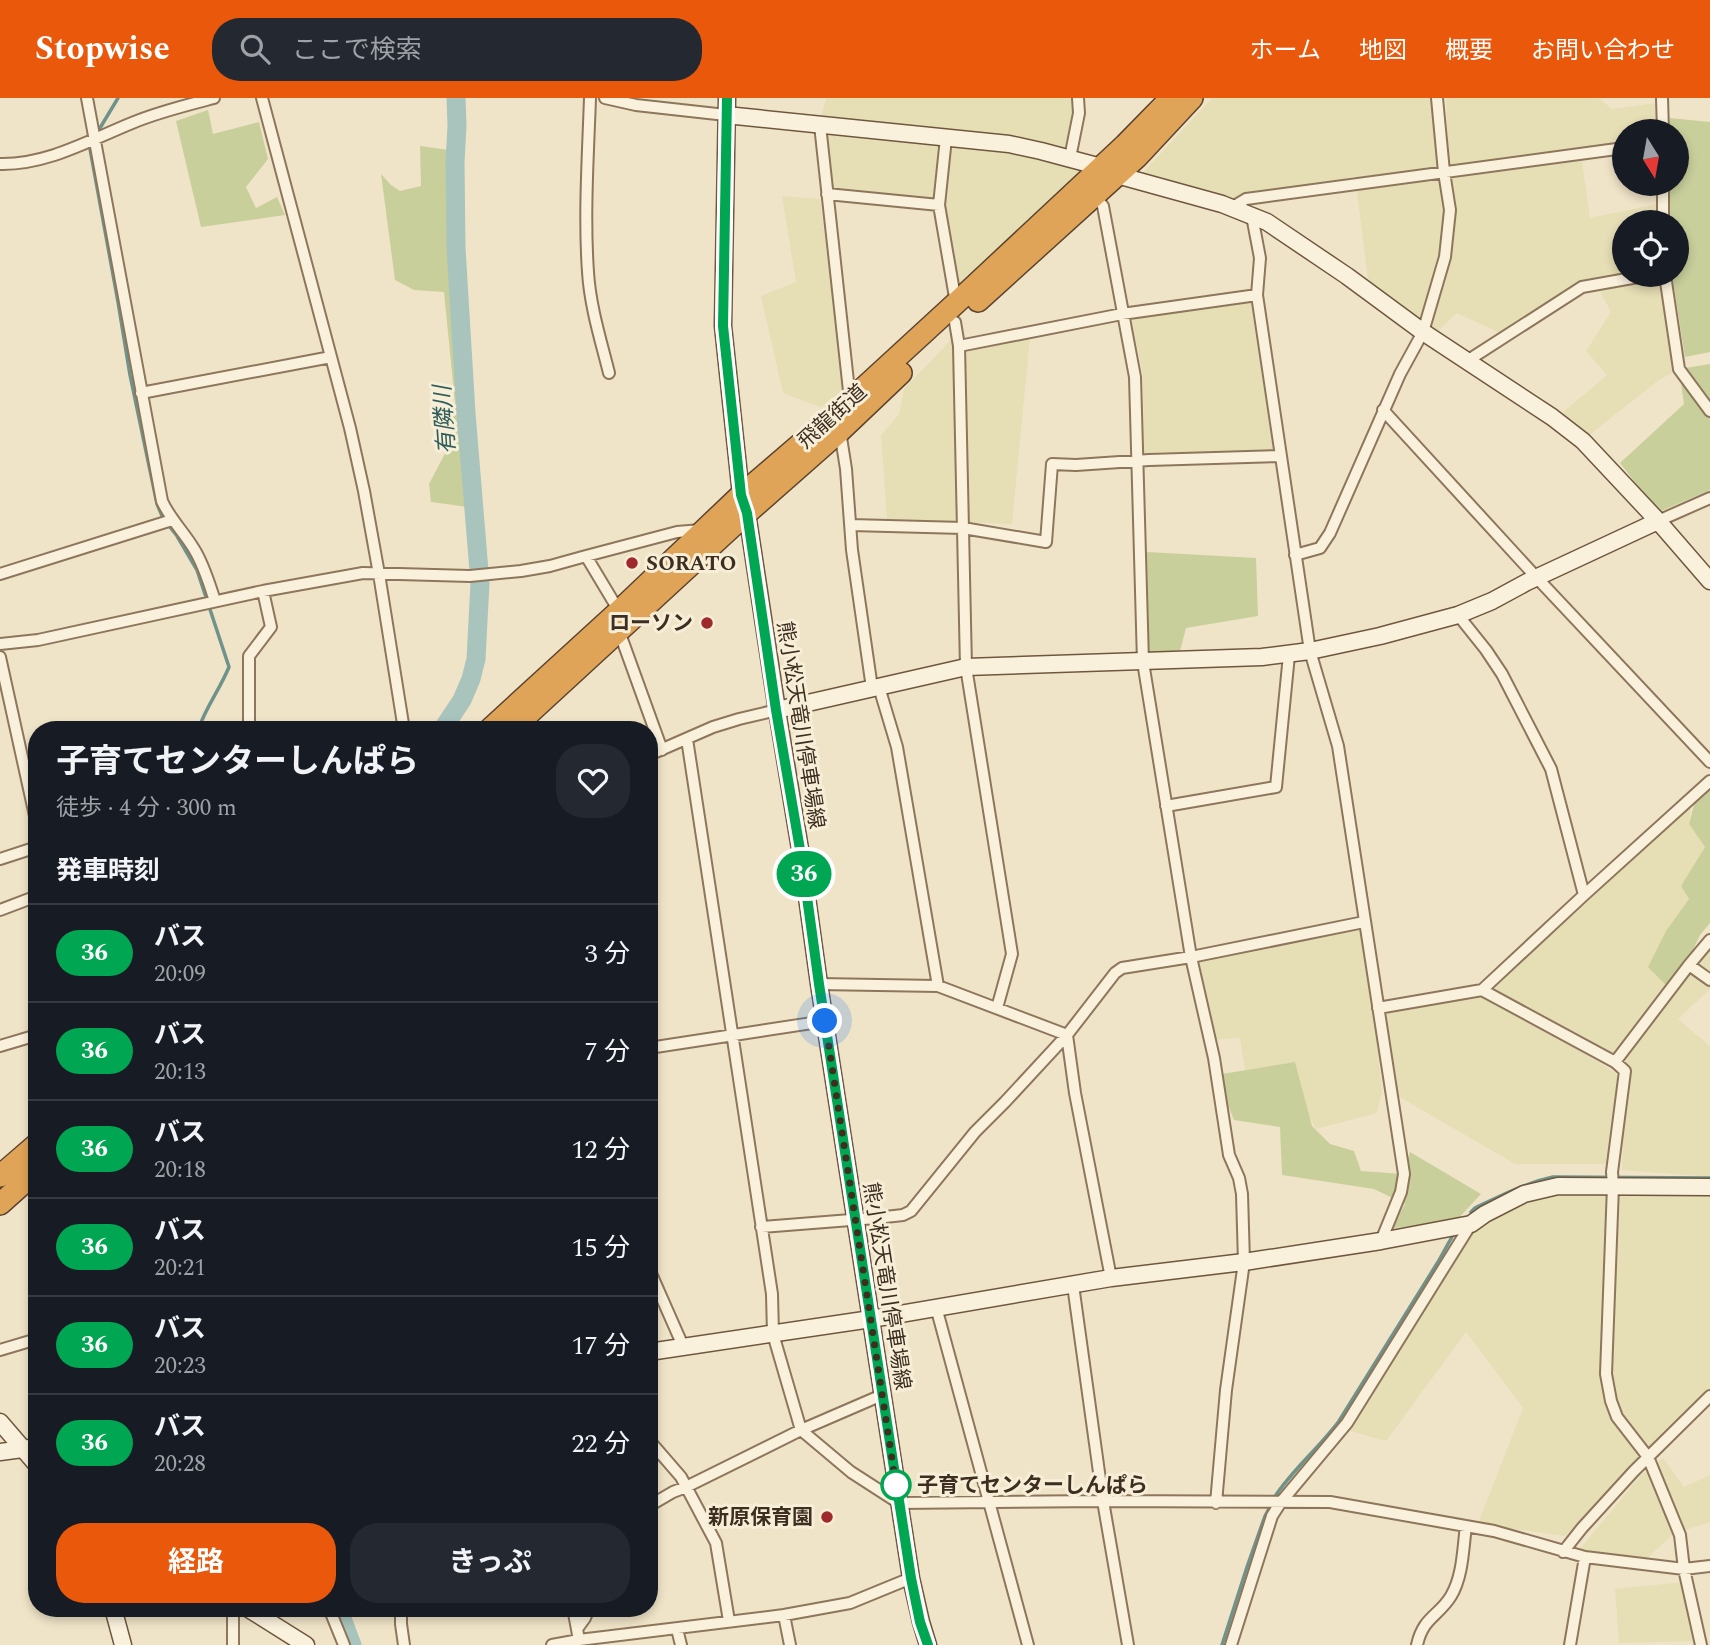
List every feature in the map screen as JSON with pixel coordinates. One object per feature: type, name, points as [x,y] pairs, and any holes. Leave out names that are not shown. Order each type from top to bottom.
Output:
[{"type":"highway","name":"飛龍街道","points":[[519,721],[619,621],[850,400],[1095,196],[1109,171],[1171,98]]},
{"type":"highway","name":"飛龍街道","points":[[500,721],[619,621],[704,530],[744,504],[840,431],[956,313],[1192,98]]},
{"type":"highway","points":[[0,1177],[28,1152]]},
{"type":"highway","points":[[0,1203],[28,1179]]},
{"type":"street","points":[[87,98],[162,502],[200,560],[215,602]]},
{"type":"street","points":[[0,164],[46,159],[135,121],[214,98]]},
{"type":"street","points":[[262,98],[350,428],[379,574],[403,721]]},
{"type":"street","points":[[590,98],[588,274],[609,373]]},
{"type":"street","points":[[605,98],[636,105],[657,103],[726,106],[820,125],[1009,145],[1070,158],[1231,208],[1267,222],[1583,441],[1710,581]]},
{"type":"street","points":[[1295,555],[1320,548],[1330,533],[1400,374],[1423,332],[1447,249],[1450,211],[1437,98]]},
{"type":"street","points":[[1662,98],[1662,119]]},
{"type":"street","points":[[1070,158],[1079,101]]},
{"type":"street","name":"熊小松天竜川停車場線","points":[[726,106],[723,326],[744,504],[802,861],[911,1578],[928,1645]]},
{"type":"street","points":[[820,125],[850,400]]},
{"type":"street","points":[[946,138],[939,205],[960,346],[966,667],[1012,954],[997,1008]]},
{"type":"street","points":[[1231,208],[1246,199],[1612,150]]},
{"type":"street","points":[[827,194],[939,205]]},
{"type":"street","points":[[1095,196],[1103,206],[1135,377],[1143,662],[1191,957],[1214,1058],[1229,1155],[1239,1178],[1242,1194],[1244,1262],[1228,1378],[1216,1503]]},
{"type":"street","points":[[1252,216],[1260,258],[1257,295],[1310,651],[1338,746],[1404,1174],[1401,1192],[1381,1241]]},
{"type":"street","points":[[1467,361],[1582,287],[1612,282]]},
{"type":"street","points":[[1667,287],[1679,369],[1710,411]]},
{"type":"street","points":[[960,346],[1122,314],[1257,295]]},
{"type":"street","points":[[141,394],[331,357]]},
{"type":"street","points":[[1384,410],[1710,762]]},
{"type":"street","points":[[840,431],[846,469],[852,550],[876,687],[897,747],[937,986]]},
{"type":"street","points":[[850,525],[963,528],[1046,542],[1052,464],[1076,466],[1281,456]]},
{"type":"street","points":[[658,752],[713,727],[739,719],[966,667],[1289,655],[1380,636],[1458,615],[1492,601],[1527,582],[1710,498]]},
{"type":"street","points":[[0,574],[172,520]]},
{"type":"street","points":[[0,644],[38,640],[263,591],[363,573],[470,576],[489,574],[550,566],[677,532],[704,530]]},
{"type":"street","points":[[586,556],[619,621],[652,721]]},
{"type":"street","points":[[249,721],[249,656],[271,627],[263,591]]},
{"type":"street","points":[[1458,615],[1502,674],[1551,769],[1584,895]]},
{"type":"street","points":[[1166,806],[1276,787],[1289,655]]},
{"type":"street","points":[[0,657],[28,784]]},
{"type":"street","points":[[658,738],[662,750]]},
{"type":"street","points":[[687,739],[772,1294],[773,1334],[801,1430],[851,1472],[899,1503],[1330,1502],[1494,1531],[1584,1557],[1684,1569],[1710,1566]]},
{"type":"street","points":[[1378,1008],[1482,990],[1710,781]]},
{"type":"street","points":[[0,859],[28,850]]},
{"type":"street","points":[[0,910],[28,899]]},
{"type":"street","points":[[761,1227],[856,1220],[911,1212],[975,1132],[1067,1035],[1115,973],[1122,968],[1364,922]]},
{"type":"street","points":[[1615,1062],[1710,940]]},
{"type":"street","points":[[1689,965],[1710,980]]},
{"type":"street","points":[[819,984],[937,986],[1067,1035]]},
{"type":"street","points":[[1482,990],[1615,1062],[1625,1071],[1612,1180],[1606,1374],[1617,1417],[1648,1457],[1679,1535],[1701,1645]]},
{"type":"street","points":[[658,1047],[825,1021]]},
{"type":"street","points":[[1067,1035],[1075,1093],[1111,1278]]},
{"type":"street","points":[[0,1046],[28,1038]]},
{"type":"street","points":[[1231,1645],[1275,1502],[1348,1423],[1471,1224],[1524,1194],[1558,1186],[1612,1180],[1710,1187]]},
{"type":"street","points":[[658,1350],[1111,1278],[1244,1262],[1381,1241],[1471,1224]]},
{"type":"street","points":[[1073,1285],[1103,1501],[1128,1645]]},
{"type":"street","points":[[658,1289],[683,1346]]},
{"type":"street","points":[[936,1307],[1028,1645]]},
{"type":"street","points":[[0,1350],[28,1342]]},
{"type":"street","points":[[658,1501],[801,1430],[882,1395]]},
{"type":"street","points":[[1563,1552],[1648,1457],[1710,1396]]},
{"type":"street","points":[[0,1422],[28,1447]]},
{"type":"street","points":[[0,1452],[28,1448]]},
{"type":"street","points":[[658,1450],[681,1477],[716,1543],[729,1621]]},
{"type":"street","points":[[1417,1645],[1425,1624],[1451,1596],[1458,1578],[1466,1525]]},
{"type":"street","points":[[1570,1645],[1584,1557]]},
{"type":"street","points":[[552,1645],[578,1634],[677,1629],[850,1603],[911,1578]]},
{"type":"street","points":[[784,1615],[790,1645]]},
{"type":"street","points":[[115,1617],[123,1645]]},
{"type":"street","points":[[233,1617],[233,1645]]},
{"type":"street","points":[[261,1617],[306,1645]]},
{"type":"street","points":[[333,1617],[344,1645]]},
{"type":"street","points":[[401,1617],[404,1645]]},
{"type":"street","points":[[575,1617],[578,1634]]},
{"type":"street","points":[[578,1634],[585,1617]]},
{"type":"street","points":[[677,1629],[681,1645]]},
{"type":"shaded area","points":[[826,98],[1068,98],[1076,101],[1069,148],[1063,151],[821,118]]},
{"type":"shaded area","points":[[1212,98],[1435,98],[1445,178],[1582,161],[1590,218],[1612,213],[1612,276],[1584,281],[1500,333],[1457,313],[1435,334],[1423,332],[1368,280],[1355,176],[1231,208],[1136,180]]},
{"type":"shaded area","points":[[1446,98],[1599,98],[1612,109],[1656,103],[1657,119],[1612,119],[1612,148],[1449,166]]},
{"type":"shaded area","points":[[826,131],[941,142],[1054,159],[1085,170],[954,291],[934,201],[832,189]]},
{"type":"shaded area","points":[[782,196],[820,199],[845,393],[821,407],[783,393],[761,296],[796,282]]},
{"type":"shaded area","points":[[1662,203],[1662,210],[1628,210]]},
{"type":"shaded area","points":[[1619,287],[1664,287],[1679,369],[1659,380],[1588,436],[1561,414],[1607,375],[1586,351],[1611,312],[1600,292]]},
{"type":"shaded area","points":[[1251,301],[1273,450],[1144,453],[1143,374],[1131,318]]},
{"type":"shaded area","points":[[1030,337],[1012,524],[887,519],[881,435],[899,414],[904,389],[953,338],[953,351]]},
{"type":"shaded area","points":[[1692,797],[1689,824],[1705,847],[1681,886],[1689,899],[1672,923],[1667,986],[1710,944],[1710,989],[1678,1019],[1710,1046],[1710,1177],[1622,1170],[1625,1086],[1616,1164],[1515,1164],[1391,1092],[1379,1014],[1442,1003],[1456,988],[1485,993]],"holes":[[[1511,1008],[1625,1071],[1624,1084],[1614,1072]]]},
{"type":"shaded area","points":[[1365,929],[1382,1092],[1377,1113],[1316,1129],[1309,1116],[1295,1062],[1245,1070],[1240,1038],[1210,1040],[1197,960]]},
{"type":"shaded area","points":[[1561,1191],[1710,1193],[1710,1393],[1565,1536],[1478,1524],[1523,1408],[1466,1332],[1386,1441],[1343,1429],[1468,1234],[1493,1213],[1531,1197]]},
{"type":"shaded area","points":[[1663,1458],[1684,1487],[1710,1475],[1710,1522],[1673,1534],[1642,1563],[1579,1550],[1641,1475]]},
{"type":"shaded area","points":[[1683,1582],[1696,1641],[1619,1643],[1615,1589]]},
{"type":"green space","points":[[208,110],[213,134],[259,122],[268,159],[246,187],[256,208],[277,197],[285,215],[201,227],[176,121]]},
{"type":"green space","points":[[1689,120],[1710,122],[1710,352],[1685,357],[1674,287],[1689,287],[1689,210],[1664,210],[1665,196],[1689,196]]},
{"type":"green space","points":[[420,146],[449,150],[468,507],[431,502],[429,484],[449,446],[455,403],[444,292],[414,290],[395,280],[381,174],[400,191],[421,186]]},
{"type":"green space","points":[[1710,364],[1710,490],[1661,511],[1641,495],[1637,485],[1620,463],[1684,404],[1679,369]]},
{"type":"green space","points":[[1147,552],[1256,558],[1258,616],[1186,628],[1180,651],[1148,652]]},
{"type":"green space","points":[[1710,781],[1710,923],[1700,935],[1681,975],[1667,986],[1648,967],[1666,931],[1689,899],[1681,886],[1705,847],[1689,824],[1697,793]]},
{"type":"green space","points":[[1295,1062],[1312,1126],[1330,1144],[1354,1151],[1361,1171],[1403,1174],[1410,1152],[1481,1194],[1455,1222],[1392,1228],[1405,1204],[1374,1189],[1282,1175],[1280,1127],[1234,1120],[1216,1075]]},
{"type":"waterway","points":[[100,128],[118,98]]},
{"type":"waterway","name":"有隣川","points":[[448,721],[462,700],[476,659],[480,583],[456,248],[456,98]]},
{"type":"waterway","points":[[90,149],[130,375],[157,504],[163,518],[197,570],[229,667],[202,721]]},
{"type":"waterway","points":[[1471,1212],[1513,1190],[1553,1177],[1710,1178]]},
{"type":"waterway","points":[[1274,1498],[1339,1421],[1453,1235]]},
{"type":"waterway","points":[[1222,1645],[1247,1567],[1271,1505]]},
{"type":"waterway","name":"有隣川","points":[[341,1617],[352,1645]]},
{"type":"bus line","name":"36","points":[[727,98],[723,326],[741,495],[747,513],[776,710],[802,861],[911,1578],[928,1645]]},
{"type":"place","name":"SORATO","points":[[632,563]]},
{"type":"place","name":"ローソン","points":[[707,623]]},
{"type":"place","name":"子育てセンターしんぱら","points":[[896,1485]]},
{"type":"place","name":"新原保育園","points":[[827,1517]]},
{"type":"route","points":[[825,1021],[896,1485]]}]
